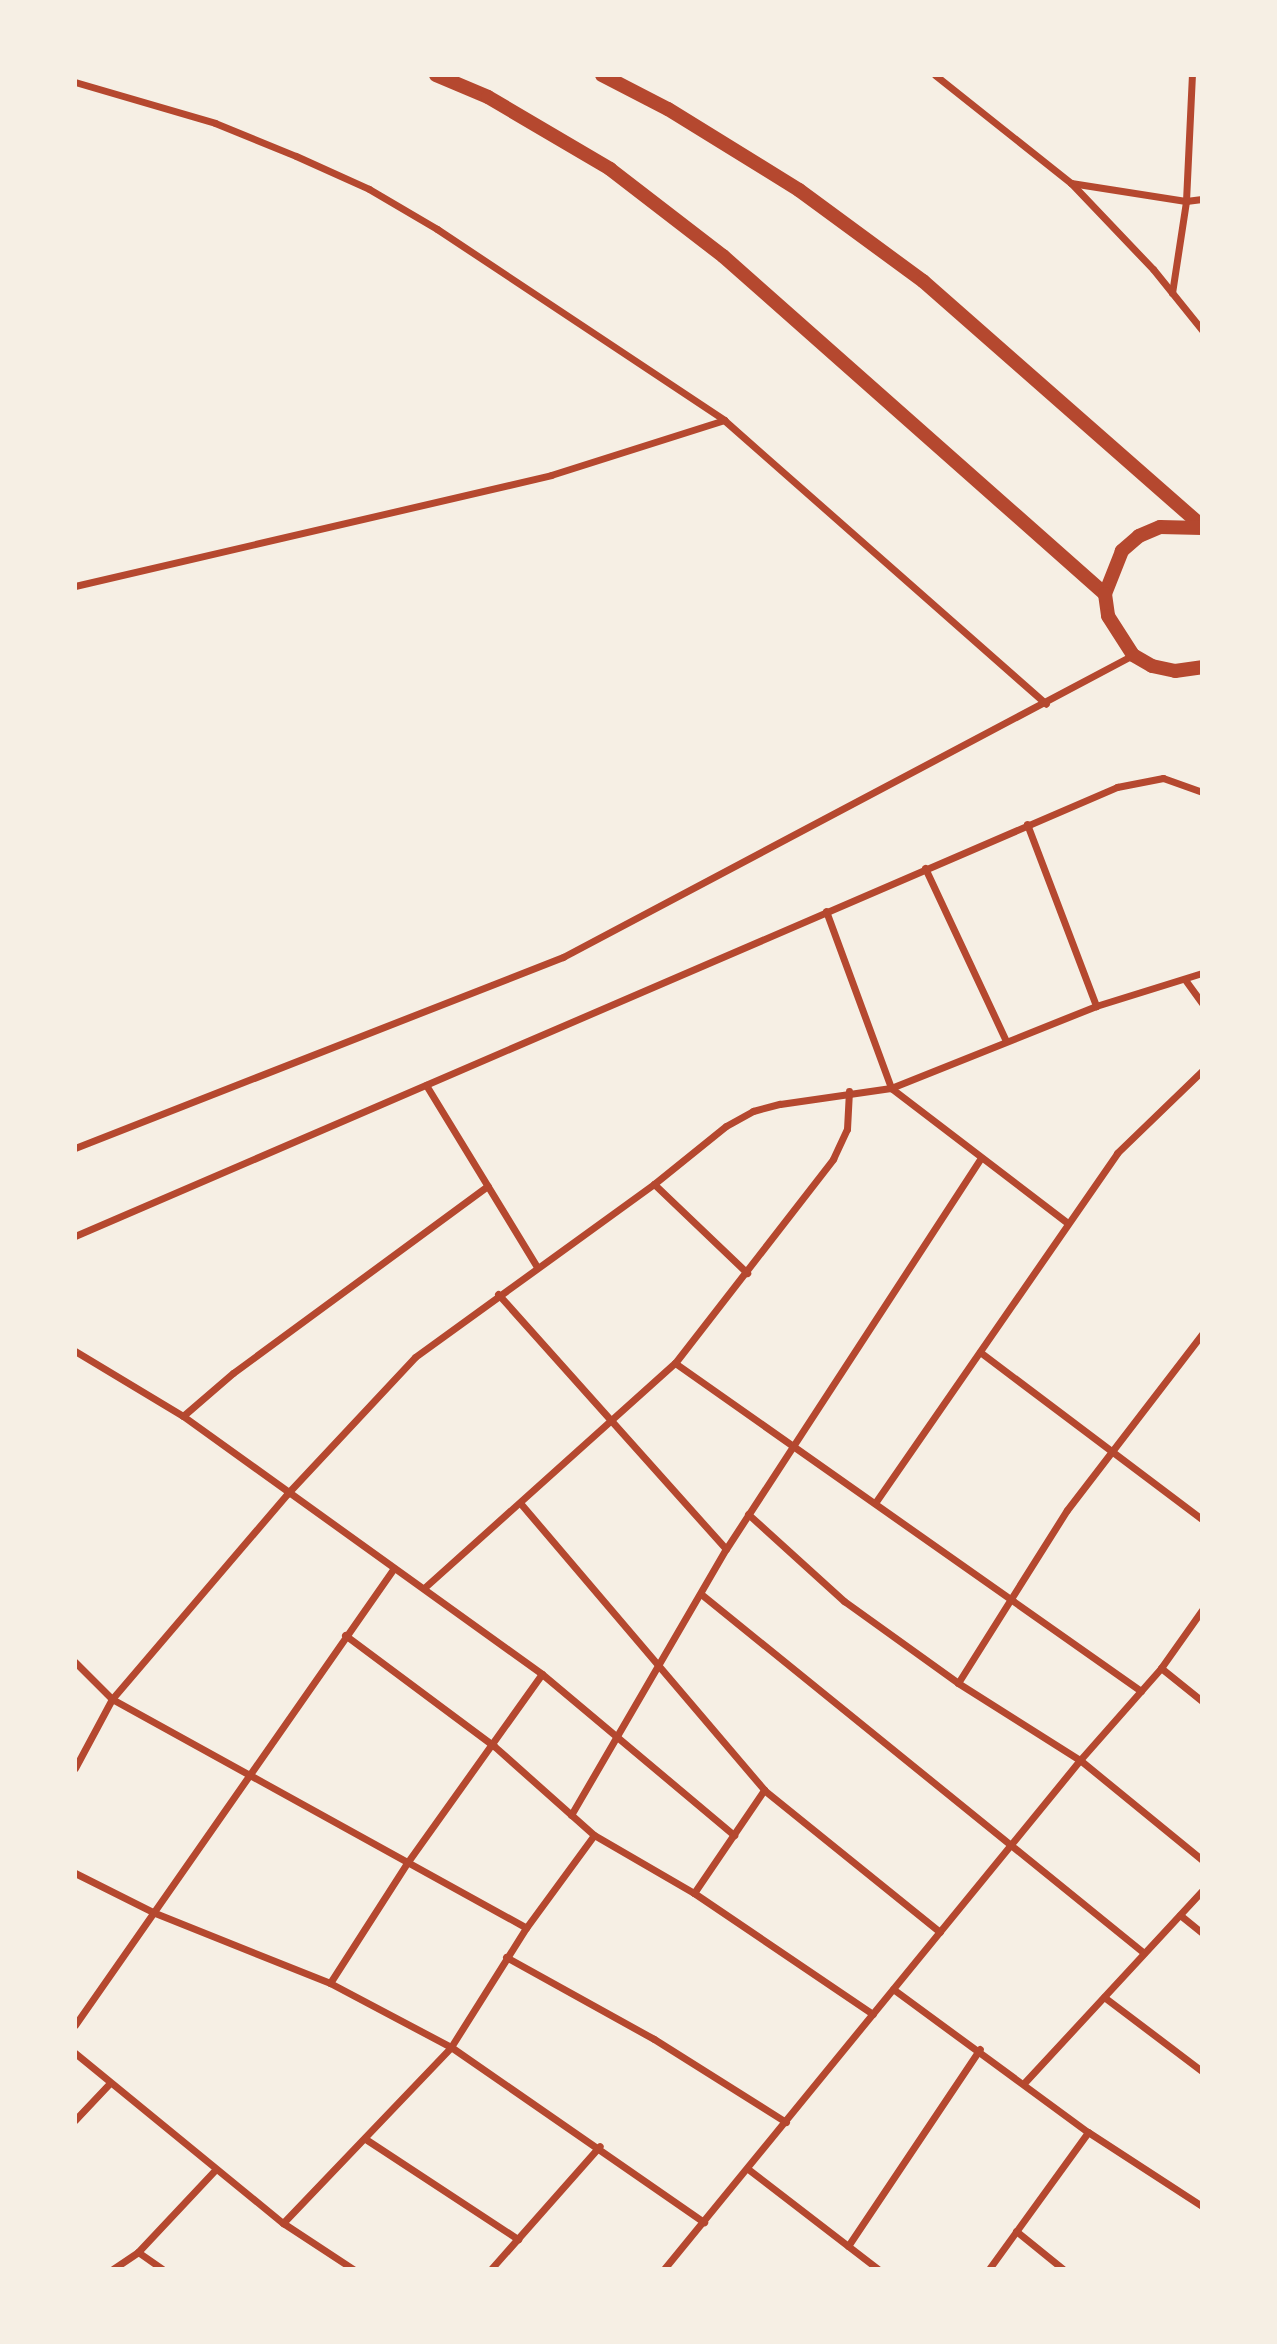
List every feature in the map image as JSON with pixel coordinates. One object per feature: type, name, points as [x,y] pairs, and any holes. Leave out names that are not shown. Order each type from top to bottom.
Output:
[{"type":"main road","points":[[436,75],[488,97],[610,169],[723,256],[1105,594]]},
{"type":"main road","points":[[602,75],[668,109],[799,190],[923,281],[1202,527]]},
{"type":"main road","points":[[1200,669],[1175,671],[1152,666],[1133,655],[1108,616],[1105,594],[1122,551],[1139,536],[1160,527],[1202,527]]},
{"type":"street","points":[[935,75],[1070,183],[1172,293],[1202,330]]},
{"type":"street","points":[[1172,293],[1186,201],[1192,75]]},
{"type":"street","points":[[75,82],[215,123],[369,189],[724,420],[1046,704]]},
{"type":"street","points":[[1070,183],[1186,201],[1202,199]]},
{"type":"street","points":[[75,586],[551,475],[724,420]]},
{"type":"street","points":[[75,1148],[563,957],[1046,704],[1133,655]]},
{"type":"street","points":[[75,1236],[1027,824],[1140,780],[1163,778],[1202,792]]},
{"type":"street","points":[[1027,824],[1096,1006]]},
{"type":"street","points":[[925,868],[1005,1040]]},
{"type":"street","points":[[826,911],[891,1088],[980,1160],[1066,1222]]},
{"type":"street","points":[[75,1768],[112,1699],[287,1493],[415,1357],[498,1294],[654,1184],[726,1126],[753,1111],[849,1091],[891,1088],[1005,1040],[1096,1006],[1186,981],[1202,973]]},
{"type":"street","points":[[1186,981],[1202,1003]]},
{"type":"street","points":[[875,1503],[981,1352],[1066,1222],[1117,1153],[1202,1071]]},
{"type":"street","points":[[426,1085],[537,1267]]},
{"type":"street","points":[[424,1588],[521,1504],[675,1363],[747,1273],[843,1143],[849,1091]]},
{"type":"street","points":[[571,1815],[621,1737],[658,1662],[726,1549],[980,1160]]},
{"type":"street","points":[[654,1184],[747,1273]]},
{"type":"street","points":[[183,1416],[233,1373],[488,1186]]},
{"type":"street","points":[[498,1294],[609,1422],[726,1549]]},
{"type":"street","points":[[958,1683],[1014,1600],[1067,1510],[1202,1334]]},
{"type":"street","points":[[75,1351],[183,1416],[542,1674],[621,1737],[734,1835]]},
{"type":"street","points":[[981,1352],[1110,1454],[1202,1518]]},
{"type":"street","points":[[675,1363],[1141,1690]]},
{"type":"street","points":[[521,1504],[764,1790],[940,1932]]},
{"type":"street","points":[[748,1514],[844,1601],[958,1683],[1080,1760],[1202,1860]]},
{"type":"street","points":[[75,2025],[394,1568]]},
{"type":"street","points":[[701,1594],[1144,1953]]},
{"type":"street","points":[[664,2269],[1080,1760],[1161,1668],[1202,1610]]},
{"type":"street","points":[[345,1635],[494,1746],[594,1835],[694,1892],[873,2014]]},
{"type":"street","points":[[75,1662],[112,1699],[526,1928]]},
{"type":"street","points":[[1161,1668],[1202,1701]]},
{"type":"street","points":[[330,1983],[407,1863],[494,1746],[542,1674]]},
{"type":"street","points":[[694,1892],[764,1790]]},
{"type":"street","points":[[284,2223],[366,2140],[451,2047],[506,1957],[594,1835]]},
{"type":"street","points":[[75,1873],[155,1913],[330,1983],[451,2047],[600,2146],[705,2222]]},
{"type":"street","points":[[1025,2082],[1202,1891]]},
{"type":"street","points":[[1180,1915],[1202,1933]]},
{"type":"street","points":[[506,1957],[654,2039],[786,2122]]},
{"type":"street","points":[[893,1989],[980,2049],[1088,2132],[1202,2206]]},
{"type":"street","points":[[1104,1997],[1202,2071]]},
{"type":"street","points":[[848,2245],[980,2049]]},
{"type":"street","points":[[75,2053],[109,2084],[284,2223],[353,2269]]},
{"type":"street","points":[[75,2120],[109,2084]]},
{"type":"street","points":[[989,2269],[1088,2132]]},
{"type":"street","points":[[366,2140],[518,2239]]},
{"type":"street","points":[[491,2269],[600,2146]]},
{"type":"street","points":[[113,2269],[138,2252],[215,2169]]},
{"type":"street","points":[[748,2169],[878,2269]]},
{"type":"street","points":[[1016,2231],[1063,2269]]},
{"type":"street","points":[[138,2252],[162,2269]]}]
